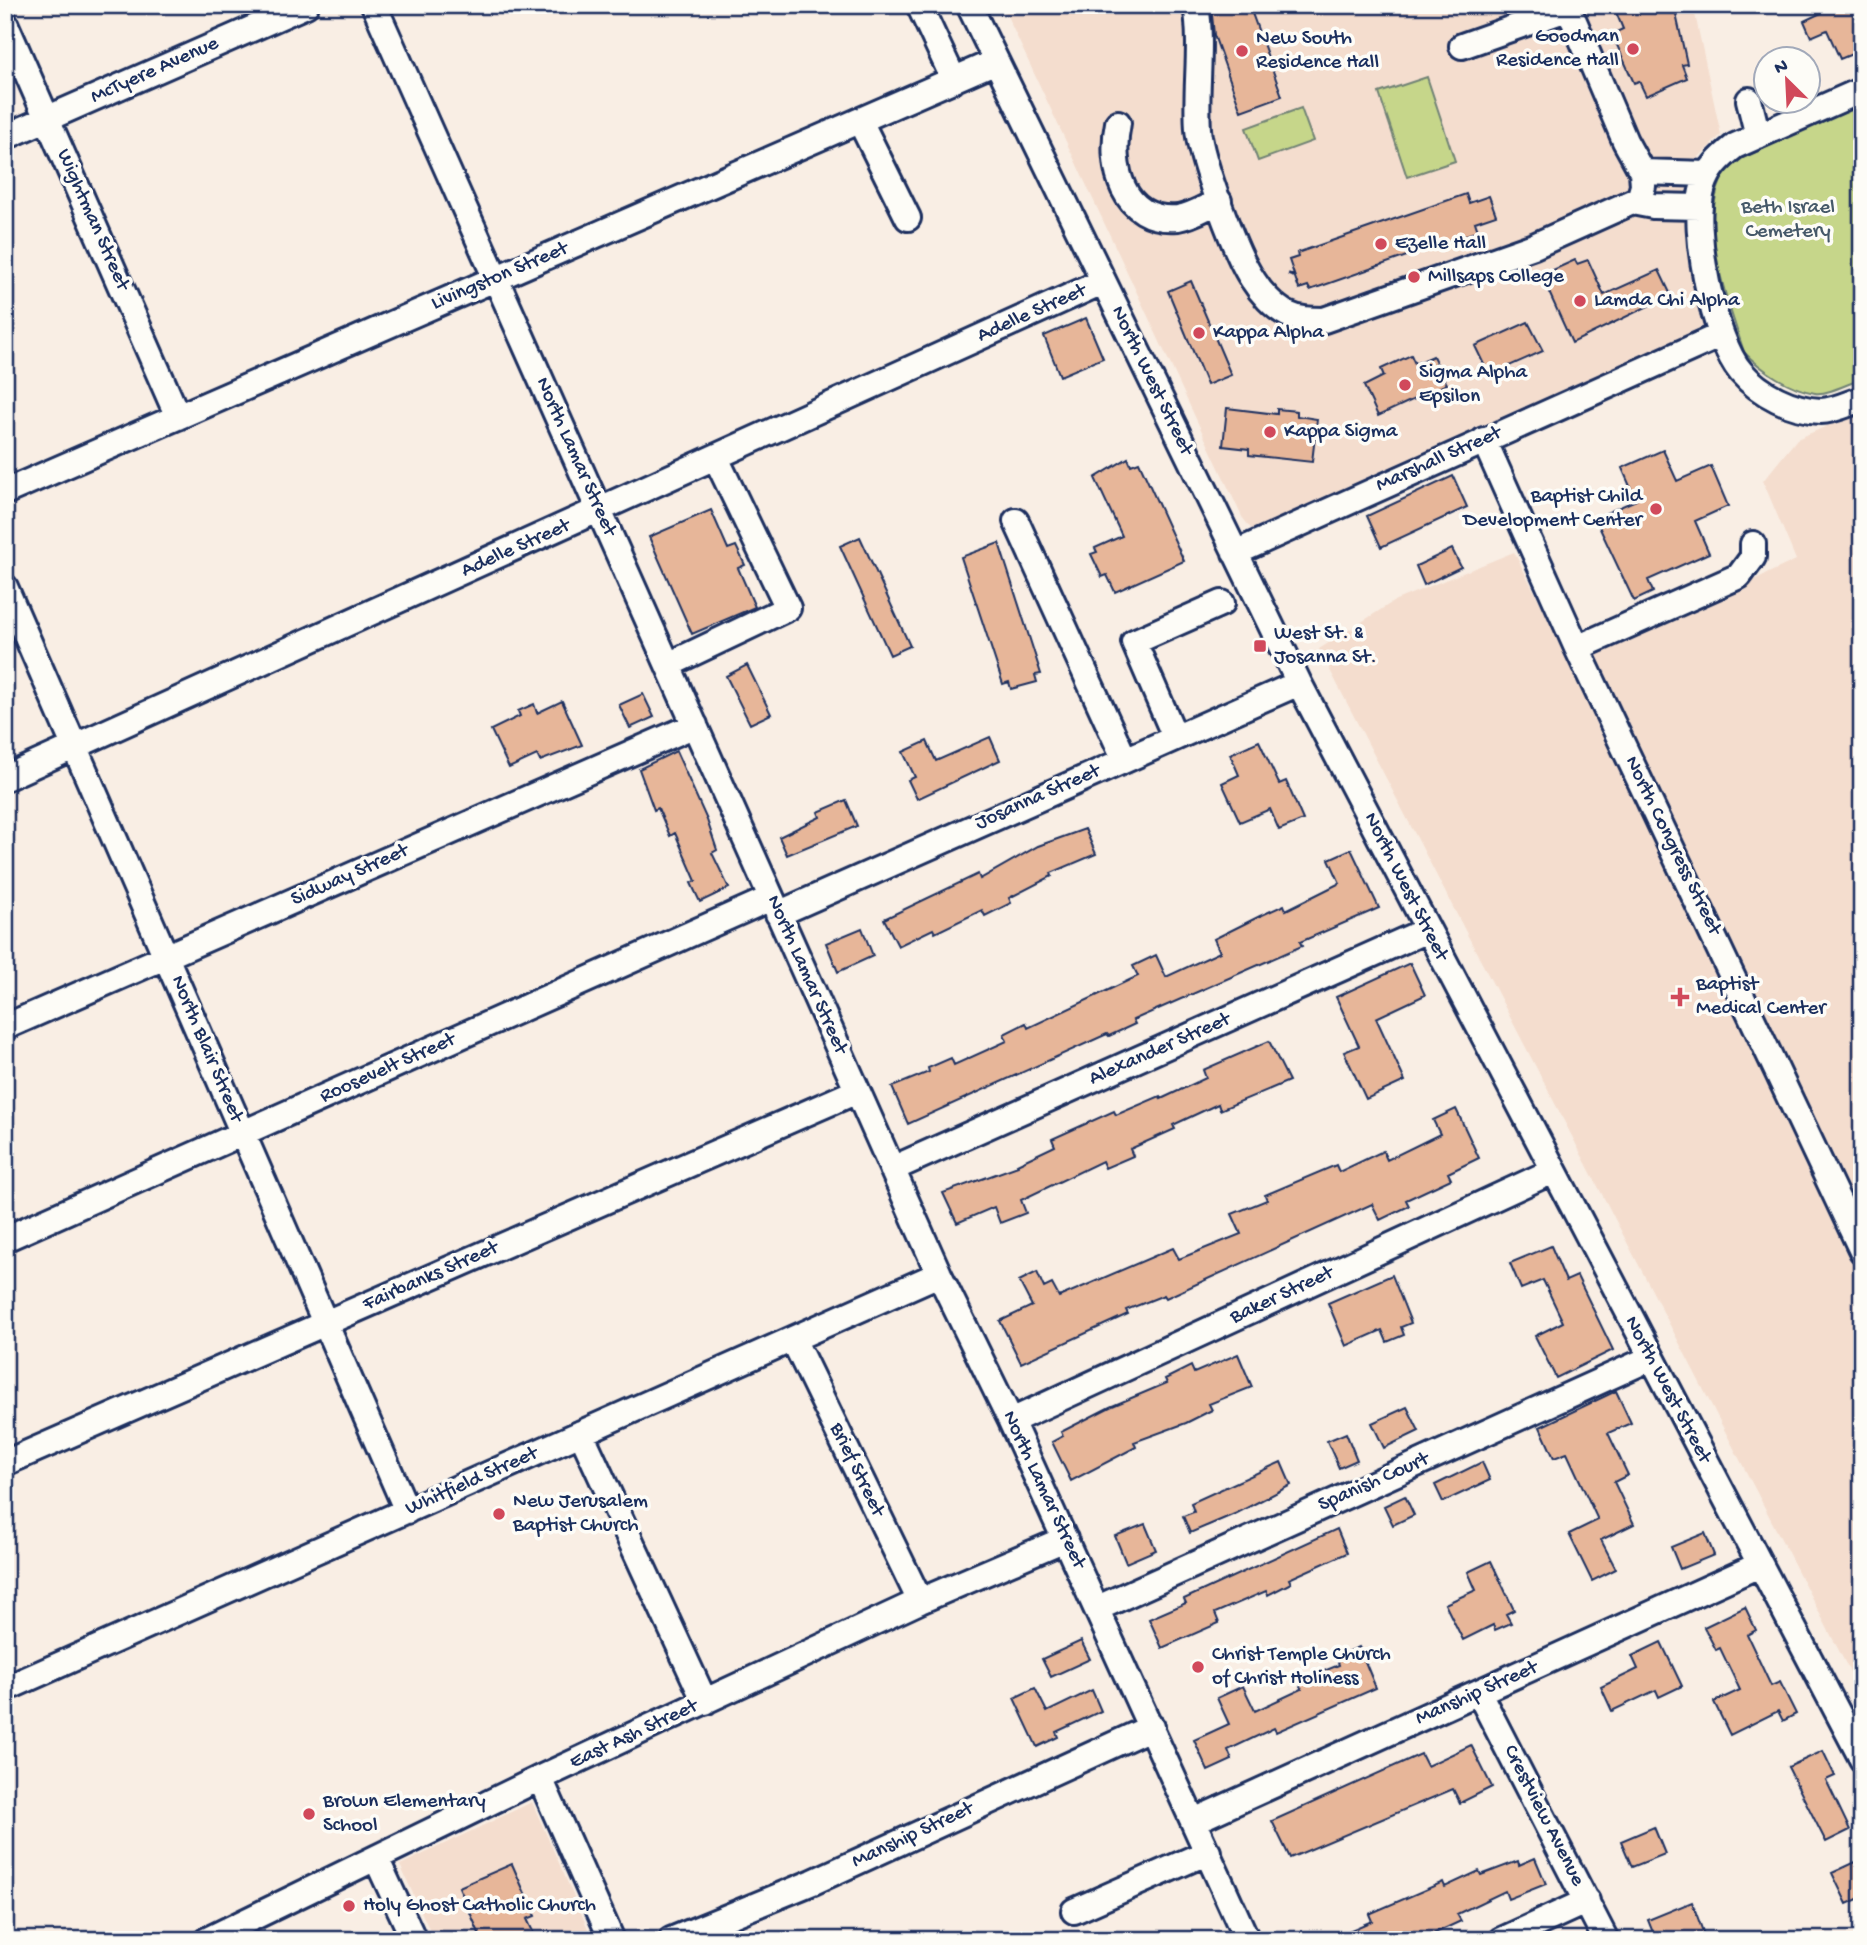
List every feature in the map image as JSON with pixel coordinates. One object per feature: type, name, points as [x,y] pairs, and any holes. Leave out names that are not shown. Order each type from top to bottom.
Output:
[{"type":"street","name":"McTyere Avenue","points":[[5,137],[306,5]]},
{"type":"street","name":"North Lamar Street","points":[[374,5],[939,1274],[1012,1421],[1247,1940]]},
{"type":"street","points":[[919,5],[954,80]]},
{"type":"street","name":"North West Street","points":[[969,5],[994,62],[1299,683],[1862,1759]]},
{"type":"street","points":[[1196,5],[1200,30],[1198,131],[1219,201],[1251,278],[1263,294],[1285,313],[1300,319],[1324,320],[1534,246],[1632,202],[1638,203],[1643,186],[1642,172],[1625,141],[1567,9],[1545,10],[1462,46]]},
{"type":"street","name":"Wightman Street","points":[[5,23],[178,417]]},
{"type":"street","name":"Livingston Street","points":[[5,492],[994,62]]},
{"type":"street","points":[[1862,90],[1758,136],[1717,159],[1703,190],[1704,265],[1721,335],[1740,371],[1758,387],[1800,408],[1824,411],[1862,399]]},
{"type":"street","points":[[1749,100],[1758,136]]},
{"type":"street","points":[[860,121],[908,218]]},
{"type":"street","points":[[1118,124],[1114,162],[1123,187],[1134,204],[1150,214],[1177,218],[1219,201]]},
{"type":"street","points":[[1642,172],[1703,190]]},
{"type":"street","points":[[1632,202],[1653,206],[1703,190]]},
{"type":"street","name":"Adelle Street","points":[[5,778],[1102,282]]},
{"type":"street","name":"Marshall Street","points":[[1235,553],[1721,335]]},
{"type":"street","name":"North Congress Street","points":[[1483,440],[1577,648],[1862,1251]]},
{"type":"street","points":[[668,665],[788,608],[716,458]]},
{"type":"street","points":[[1016,522],[1125,760]]},
{"type":"street","points":[[1577,648],[1739,576],[1753,557],[1753,544]]},
{"type":"street","name":"North Blair Street","points":[[5,587],[407,1511]]},
{"type":"street","points":[[1175,737],[1134,642],[1222,603]]},
{"type":"street","name":"Josanna Street","points":[[775,906],[1125,760],[1299,683]]},
{"type":"street","name":"Sidway Street","points":[[5,1027],[695,725]]},
{"type":"street","name":"Roosevelt Street","points":[[5,1239],[243,1133],[775,906]]},
{"type":"street","name":"Alexander Street","points":[[892,1169],[1427,930]]},
{"type":"street","name":"Fairbanks Street","points":[[5,1463],[858,1091]]},
{"type":"street","name":"Baker Street","points":[[1012,1421],[1553,1171]]},
{"type":"street","name":"Whitfield Street","points":[[5,1689],[939,1274]]},
{"type":"street","name":"Brief Street","points":[[793,1339],[919,1601]]},
{"type":"street","name":"Spanish Court","points":[[1097,1608],[1651,1358]]},
{"type":"street","points":[[581,1433],[705,1702]]},
{"type":"street","name":"East Ash Street","points":[[207,1940],[233,1934],[376,1858],[540,1778],[919,1601],[1065,1539]]},
{"type":"street","name":"Manship Street","points":[[1194,1821],[1759,1565]]},
{"type":"street","name":"Crestview Avenue","points":[[1479,1693],[1606,1940]]},
{"type":"street","name":"Manship Street","points":[[671,1940],[813,1882],[1152,1727]]},
{"type":"street","points":[[540,1778],[612,1940]]},
{"type":"street","points":[[1074,1911],[1208,1852]]},
{"type":"street","points":[[376,1858],[414,1940]]},
{"type":"street","points":[[1502,1940],[1587,1901]]},
{"type":"path","points":[[1288,274],[1294,275]]},
{"type":"shaded area","name":"Millsaps College","points":[[1002,5],[1693,5],[1721,135],[1689,167],[1688,226],[1705,324],[1701,331],[1252,530],[1242,517]]},
{"type":"shaded area","name":"Baptist Medical Center","points":[[1862,411],[1862,1695],[1319,649],[1396,600],[1514,552],[1573,666],[1796,560],[1763,481],[1797,439]]},
{"type":"shaded area","points":[[532,1802],[593,1940],[434,1940],[400,1865]]},
{"type":"green space","points":[[1427,77],[1455,161],[1407,177],[1379,93]]},
{"type":"green space","name":"Beth Israel Cemetery","points":[[1862,103],[1862,379],[1832,391],[1815,393],[1776,378],[1744,352],[1716,255],[1714,205],[1720,183],[1732,163]]},
{"type":"green space","points":[[1301,108],[1313,141],[1258,161],[1246,128]]},
{"type":"building","name":"New South Residence Hall","points":[[1211,5],[1249,5],[1282,96],[1241,111],[1214,35]]},
{"type":"building","name":"Goodman Residence Hall","points":[[1613,5],[1674,5],[1687,64],[1682,65],[1687,78],[1646,96],[1639,81],[1634,83],[1612,34],[1623,29]]},
{"type":"building","points":[[1817,5],[1862,5],[1862,50],[1840,59],[1827,30],[1811,37],[1804,21],[1821,13]]},
{"type":"building","name":"Ezelle Hall","points":[[1466,194],[1469,203],[1489,196],[1496,215],[1475,222],[1478,231],[1310,290],[1308,286],[1299,289],[1289,260],[1298,257],[1297,253]]},
{"type":"building","name":"Lamda Chi Alpha","points":[[1575,260],[1577,264],[1588,260],[1604,295],[1659,270],[1671,295],[1572,343],[1543,279],[1555,274],[1553,270]]},
{"type":"building","name":"Kappa Alpha","points":[[1191,281],[1231,375],[1207,385],[1168,291]]},
{"type":"building","points":[[1086,318],[1103,358],[1060,376],[1044,336]]},
{"type":"building","points":[[1528,322],[1543,351],[1489,375],[1475,346]]},
{"type":"building","name":"Sigma Alpha Epsilon","points":[[1411,355],[1415,364],[1433,356],[1447,384],[1378,416],[1364,386],[1384,376],[1381,369]]},
{"type":"building","name":"Kappa Sigma","points":[[1227,408],[1277,414],[1277,409],[1297,411],[1297,416],[1317,419],[1312,462],[1249,455],[1249,449],[1223,446]]},
{"type":"building","name":"Baptist Child Development Center","points":[[1663,450],[1677,481],[1711,466],[1728,506],[1695,521],[1709,553],[1648,580],[1653,592],[1634,601],[1595,518],[1636,500],[1622,468]]},
{"type":"building","points":[[1128,458],[1131,465],[1139,462],[1184,561],[1115,592],[1107,575],[1102,577],[1091,554],[1097,552],[1095,548],[1122,536],[1095,478]]},
{"type":"building","points":[[1453,476],[1467,507],[1381,547],[1367,516]]},
{"type":"building","points":[[711,510],[728,549],[736,546],[745,565],[738,568],[755,607],[692,634],[649,537]]},
{"type":"building","points":[[860,537],[910,646],[890,655],[840,546]]},
{"type":"building","points":[[999,543],[1041,674],[1035,675],[1037,682],[1011,689],[1009,682],[1003,684],[961,557]]},
{"type":"building","points":[[1452,549],[1461,567],[1424,585],[1416,566]]},
{"type":"building","points":[[747,665],[771,714],[750,724],[726,676]]},
{"type":"building","points":[[643,694],[654,717],[630,728],[619,705]]},
{"type":"building","points":[[562,701],[582,745],[540,761],[537,755],[509,768],[491,730],[520,716],[518,711],[534,704],[537,713]]},
{"type":"building","points":[[990,737],[1000,760],[917,799],[908,780],[915,777],[903,752],[927,741],[936,761]]},
{"type":"building","points":[[1259,741],[1279,784],[1286,781],[1303,820],[1279,830],[1270,809],[1240,822],[1222,783],[1239,775],[1230,754]]},
{"type":"building","points":[[676,751],[707,820],[717,850],[712,853],[729,888],[700,902],[691,883],[696,881],[675,833],[670,836],[658,808],[654,810],[639,769]]},
{"type":"building","points":[[846,800],[857,826],[787,855],[779,837],[820,817],[818,812]]},
{"type":"building","points":[[1085,829],[1096,854],[1051,873],[1052,876],[1009,898],[1011,903],[985,916],[982,910],[935,933],[933,929],[898,946],[884,919],[978,874],[980,879],[1038,846]]},
{"type":"building","points":[[1351,849],[1379,908],[1300,942],[1302,946],[1133,1020],[1135,1024],[1109,1036],[1107,1034],[908,1124],[892,1087],[929,1072],[928,1068],[951,1058],[954,1065],[1007,1041],[1004,1034],[1026,1023],[1028,1028],[1138,976],[1133,966],[1156,955],[1166,977],[1220,952],[1214,939],[1284,905],[1286,910],[1340,883],[1329,859]]},
{"type":"building","points":[[862,928],[873,956],[838,972],[826,943]]},
{"type":"building","points":[[1410,963],[1425,995],[1376,1018],[1405,1081],[1366,1099],[1344,1052],[1359,1046],[1336,997]]},
{"type":"building","points":[[1269,1041],[1289,1081],[1220,1110],[1218,1104],[1173,1125],[1175,1129],[1130,1149],[1133,1156],[1105,1168],[1102,1161],[1021,1200],[1026,1213],[1000,1223],[994,1207],[957,1223],[943,1193],[1018,1166],[1017,1164],[1055,1146],[1052,1139],[1114,1111],[1116,1115],[1160,1096],[1161,1099],[1206,1078],[1203,1070]]},
{"type":"building","points":[[1456,1109],[1479,1158],[1448,1173],[1451,1179],[1406,1200],[1409,1206],[1380,1220],[1372,1204],[1166,1298],[1164,1295],[1126,1310],[1128,1314],[1021,1363],[1000,1321],[1032,1306],[1019,1281],[1037,1272],[1044,1288],[1052,1284],[1059,1297],[1173,1248],[1179,1259],[1241,1234],[1232,1214],[1267,1200],[1265,1195],[1336,1165],[1339,1172],[1383,1151],[1387,1160],[1440,1134],[1433,1120]]},
{"type":"building","points":[[1551,1246],[1566,1281],[1577,1276],[1613,1350],[1556,1378],[1535,1336],[1563,1322],[1543,1280],[1521,1289],[1510,1263]]},
{"type":"building","points":[[1392,1275],[1411,1323],[1401,1327],[1404,1335],[1387,1342],[1382,1330],[1346,1346],[1328,1303]]},
{"type":"building","points":[[1238,1354],[1252,1387],[1209,1404],[1212,1410],[1186,1423],[1134,1442],[1136,1447],[1071,1481],[1052,1442],[1063,1436],[1061,1432],[1110,1407],[1167,1383],[1165,1379],[1191,1366],[1194,1373]]},
{"type":"building","points":[[1616,1391],[1631,1423],[1608,1433],[1628,1475],[1614,1482],[1634,1524],[1601,1540],[1616,1569],[1592,1581],[1569,1534],[1598,1520],[1567,1453],[1554,1458],[1540,1427]]},
{"type":"building","points":[[1407,1407],[1419,1431],[1384,1448],[1372,1423]]},
{"type":"building","points":[[1346,1433],[1357,1460],[1339,1468],[1327,1441]]},
{"type":"building","points":[[1281,1462],[1291,1485],[1237,1513],[1190,1533],[1183,1516],[1194,1512],[1191,1503]]},
{"type":"building","points":[[1482,1462],[1490,1480],[1443,1502],[1435,1485]]},
{"type":"building","points":[[1405,1496],[1414,1515],[1393,1525],[1384,1506]]},
{"type":"building","points":[[1145,1524],[1156,1550],[1126,1563],[1115,1536]]},
{"type":"building","points":[[1337,1529],[1347,1553],[1289,1579],[1291,1583],[1268,1595],[1266,1591],[1215,1613],[1219,1623],[1162,1648],[1149,1619],[1186,1603],[1184,1599]]},
{"type":"building","points":[[1705,1533],[1714,1555],[1680,1569],[1671,1547]]},
{"type":"building","points":[[1491,1561],[1514,1610],[1506,1614],[1511,1623],[1495,1630],[1493,1625],[1463,1640],[1445,1604],[1476,1590],[1468,1572]]},
{"type":"building","points":[[1745,1607],[1756,1630],[1747,1635],[1771,1686],[1780,1682],[1796,1714],[1783,1721],[1778,1711],[1730,1735],[1714,1702],[1740,1690],[1720,1648],[1716,1650],[1704,1627]]},
{"type":"building","points":[[1081,1641],[1090,1659],[1051,1677],[1042,1659]]},
{"type":"building","points":[[1661,1642],[1682,1686],[1659,1697],[1656,1690],[1612,1711],[1601,1687],[1638,1669],[1632,1656]]},
{"type":"building","points":[[1359,1647],[1376,1688],[1276,1732],[1274,1728],[1228,1750],[1232,1760],[1208,1771],[1194,1740],[1229,1724],[1217,1698],[1243,1686],[1255,1711],[1302,1689],[1299,1681],[1339,1665],[1336,1657]]},
{"type":"building","points":[[1035,1688],[1047,1712],[1092,1690],[1101,1711],[1056,1732],[1058,1737],[1037,1747],[1014,1698]]},
{"type":"building","points":[[1471,1745],[1492,1787],[1460,1803],[1453,1789],[1290,1858],[1272,1821],[1421,1754],[1427,1766]]},
{"type":"building","points":[[1823,1751],[1835,1776],[1826,1780],[1850,1830],[1826,1842],[1788,1767]]},
{"type":"building","points":[[1654,1827],[1665,1854],[1632,1867],[1621,1841]]},
{"type":"building","points":[[1535,1858],[1546,1884],[1508,1899],[1505,1891],[1457,1914],[1461,1921],[1420,1940],[1328,1940],[1372,1921],[1369,1914],[1443,1882],[1445,1887],[1479,1871],[1481,1875],[1518,1861],[1519,1865]]},
{"type":"building","points":[[1862,1859],[1862,1897],[1847,1904],[1832,1873]]},
{"type":"building","points":[[512,1864],[535,1916],[527,1919],[537,1940],[482,1940],[459,1887]]},
{"type":"building","points":[[1692,1902],[1706,1940],[1656,1940],[1648,1920]]},
{"type":"place","name":"Goodman Residence Hall","points":[[1633,49]]},
{"type":"place","name":"New South Residence Hall","points":[[1242,51]]},
{"type":"place","name":"Ezelle Hall","points":[[1381,244]]},
{"type":"place","name":"Millsaps College","points":[[1414,277]]},
{"type":"place","name":"Lamda Chi Alpha","points":[[1580,301]]},
{"type":"place","name":"Kappa Alpha","points":[[1199,333]]},
{"type":"place","name":"Sigma Alpha Epsilon","points":[[1405,385]]},
{"type":"place","name":"Kappa Sigma","points":[[1270,432]]},
{"type":"place","name":"Baptist Child Development Center","points":[[1656,509]]},
{"type":"place","name":"West St. & Josanna St.","points":[[1260,646]]},
{"type":"place","name":"Baptist Medical Center","points":[[1680,997]]},
{"type":"place","name":"New Jerusalem Baptist Church","points":[[499,1514]]},
{"type":"place","name":"Christ Temple Church of Christ Holiness","points":[[1198,1667]]},
{"type":"place","name":"Brown Elementary School","points":[[309,1814]]},
{"type":"place","name":"Holy Ghost Catholic Church","points":[[349,1906]]}]
